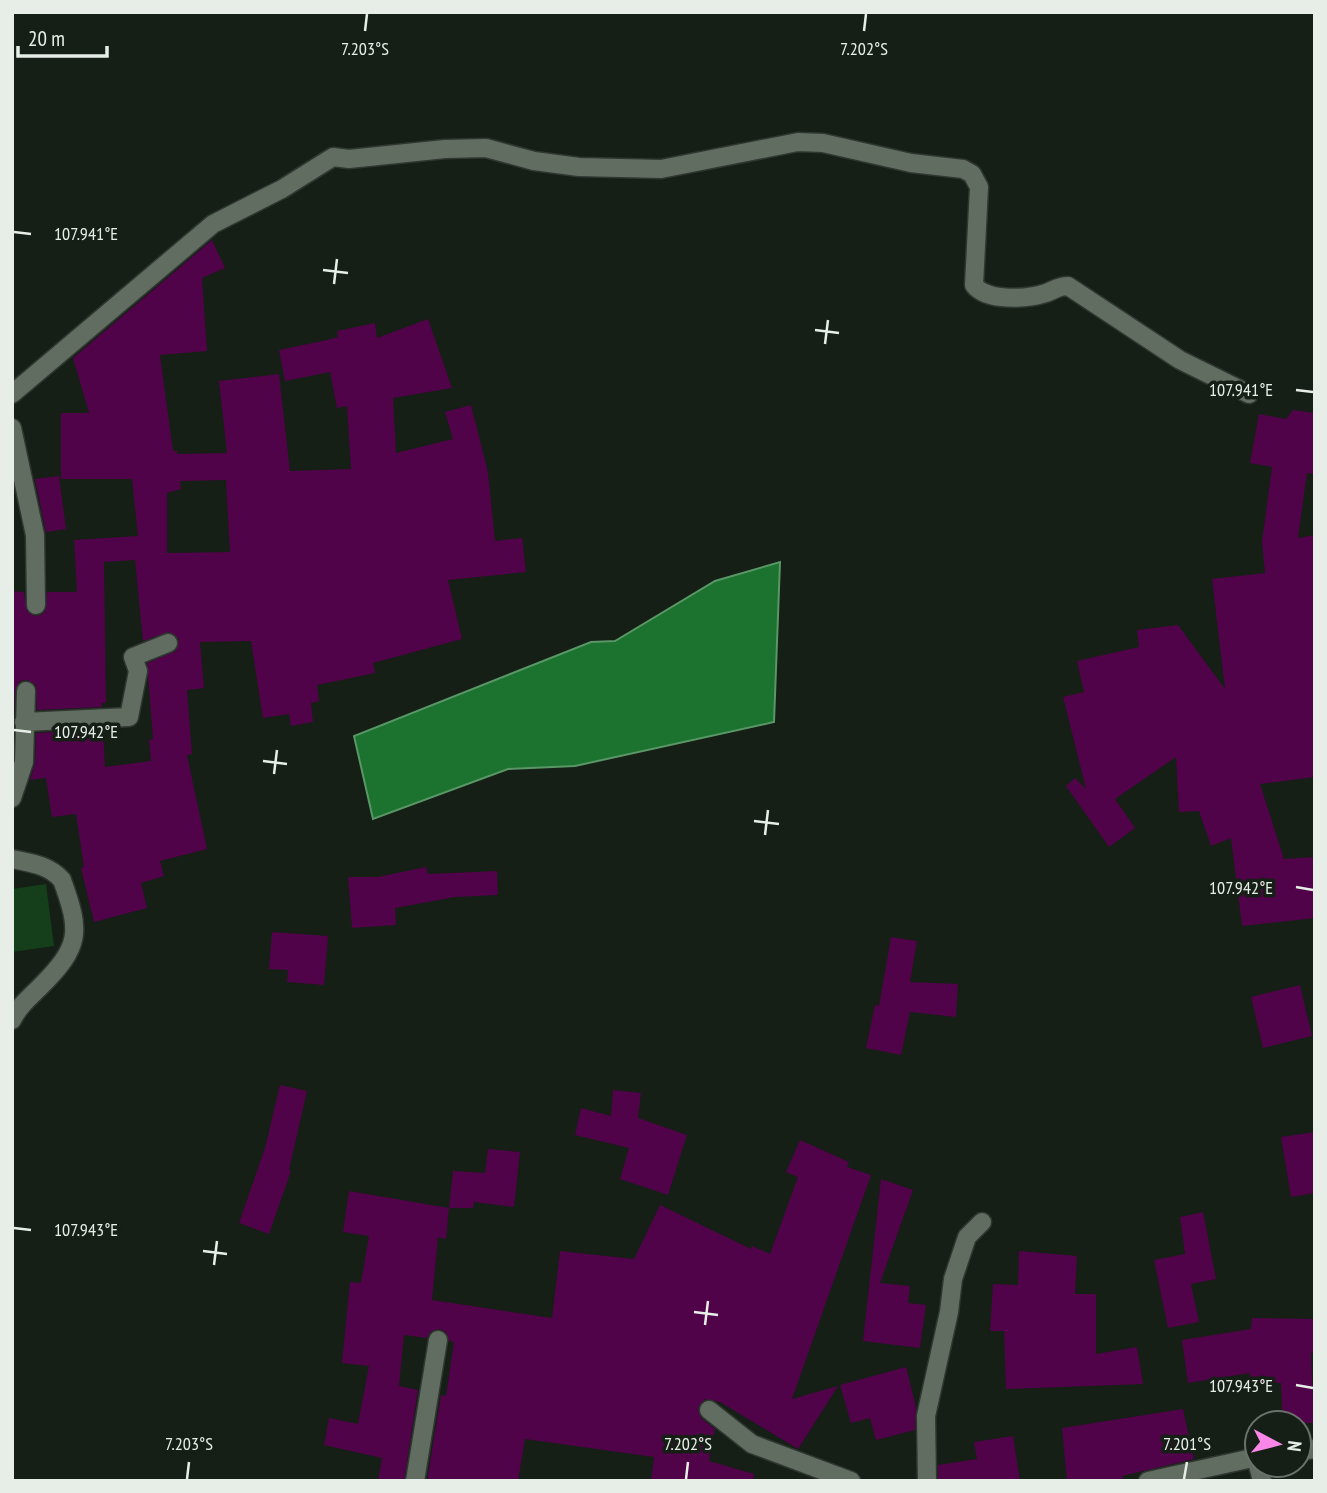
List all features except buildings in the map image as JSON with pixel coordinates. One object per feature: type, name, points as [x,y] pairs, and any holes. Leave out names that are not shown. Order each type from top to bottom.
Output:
[{"type":"street","points":[[12,394],[213,224],[282,189],[333,157],[349,159],[445,149],[486,148],[534,162],[579,167],[661,169],[798,142],[849,147],[972,174],[979,187],[974,285],[978,291],[999,297],[1044,293],[1068,286],[1110,317],[1180,360],[1249,394]]},
{"type":"street","points":[[12,428],[35,536],[36,605]]},
{"type":"street","points":[[24,722],[129,717],[138,671],[133,657],[168,643]]},
{"type":"street","points":[[12,798],[24,762],[26,691]]},
{"type":"street","points":[[12,859],[41,865],[57,874],[62,880],[76,924],[75,936],[67,953],[43,985],[18,1008],[12,1020]]},
{"type":"street","points":[[927,1481],[926,1416],[949,1312],[953,1279],[967,1237],[982,1222]]},
{"type":"street","points":[[415,1481],[438,1340]]},
{"type":"street","points":[[709,1409],[752,1444],[851,1481]]},
{"type":"street","points":[[1148,1481],[1243,1463]]},
{"type":"shaded area","points":[[780,562],[774,722],[575,766],[508,769],[373,819],[354,736],[591,642],[615,641],[715,581]]},
{"type":"shaded area","points":[[46,884],[54,946],[12,952],[12,889]]}]
